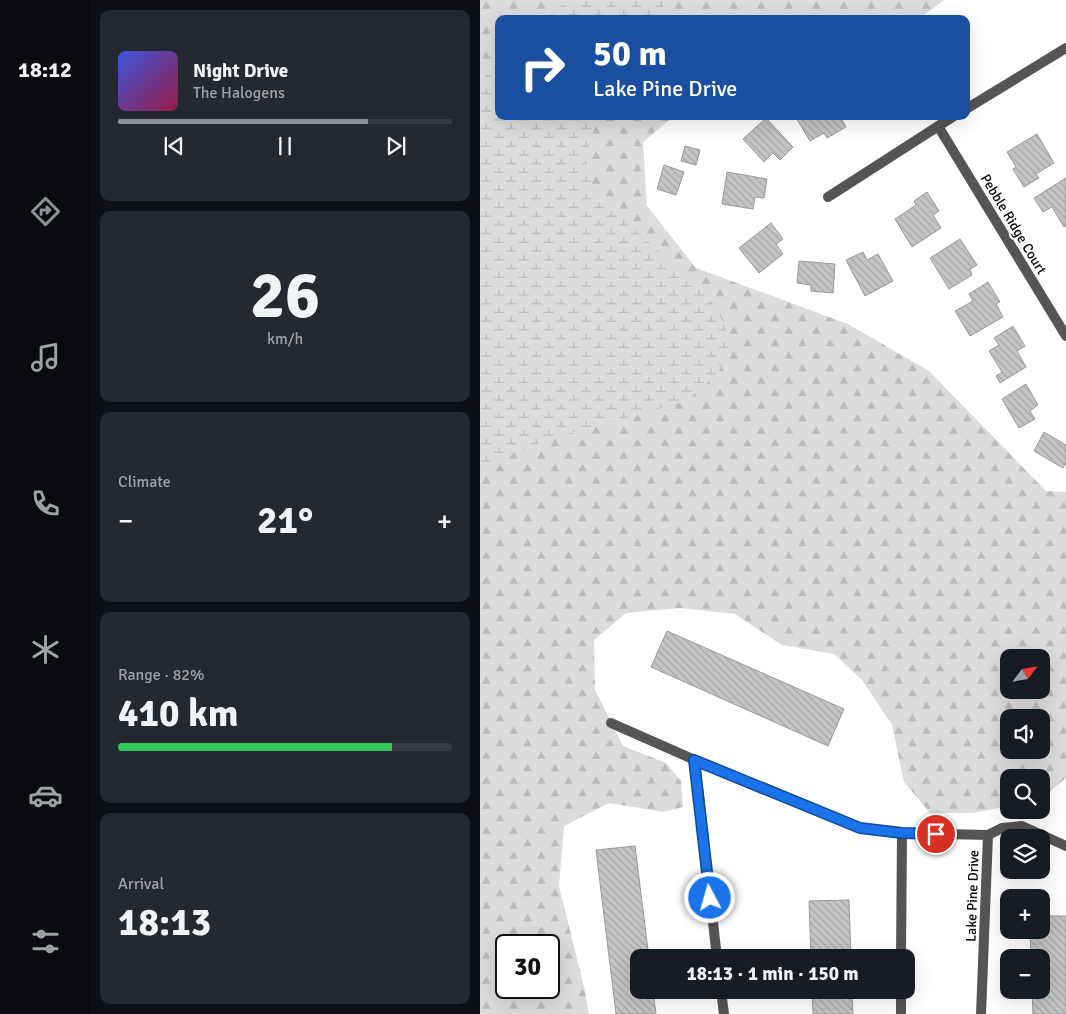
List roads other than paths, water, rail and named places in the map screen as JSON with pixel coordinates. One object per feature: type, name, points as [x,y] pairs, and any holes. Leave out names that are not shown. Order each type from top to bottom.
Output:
[{"type":"street","points":[[970,107],[1066,48]]},
{"type":"street","points":[[828,197],[948,120]]},
{"type":"street","name":"Pebble Ridge Court","points":[[938,126],[1066,336]]},
{"type":"street","name":"Lake Pine Drive","points":[[611,723],[694,760],[860,828],[902,833],[988,835],[981,1014]]},
{"type":"street","points":[[694,760],[716,949]]},
{"type":"street","points":[[988,835],[1002,828],[1022,826],[1066,846]]},
{"type":"street","points":[[901,949],[902,833]]},
{"type":"street","points":[[722,999],[724,1014]]},
{"type":"street","points":[[901,999],[901,1014]]}]
